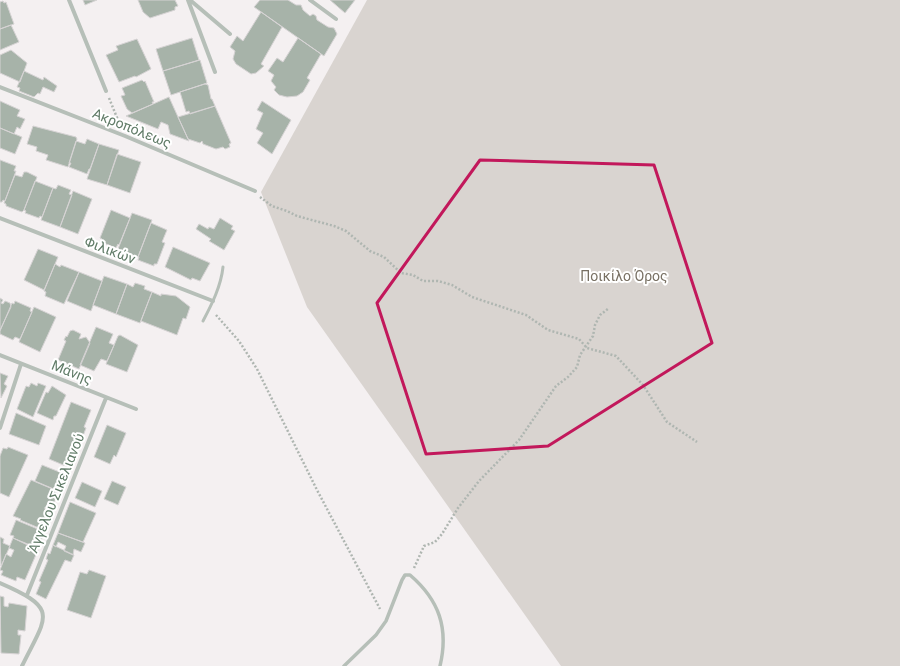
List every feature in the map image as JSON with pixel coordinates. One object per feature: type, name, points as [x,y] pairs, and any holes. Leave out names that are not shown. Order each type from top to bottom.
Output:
[{"type":"street","points":[[69,0],[106,91]]},
{"type":"street","points":[[189,0],[230,34]]},
{"type":"street","points":[[189,0],[215,72]]},
{"type":"street","points":[[310,0],[336,19]]},
{"type":"street","name":"Ακροπόλεως","points":[[0,87],[125,136],[255,191]]},
{"type":"street","name":"Φιλικών","points":[[0,218],[213,301]]},
{"type":"street","name":"Μάνης","points":[[0,354],[21,364],[136,409]]},
{"type":"street","points":[[0,428],[21,364]]},
{"type":"street","name":"Άγγελου Σικελιανού","points":[[27,595],[106,398]]},
{"type":"street","points":[[344,666],[376,634],[386,621],[405,575],[410,575],[425,588],[435,605],[440,619],[444,649],[440,666]]},
{"type":"street","points":[[0,584],[27,595],[39,605],[44,613],[42,624],[22,666]]},
{"type":"lane","points":[[204,321],[222,275],[223,266]]},
{"type":"path","points":[[106,91],[115,113]]},
{"type":"path","points":[[255,191],[262,200],[272,206],[296,216],[321,224],[334,226],[346,231],[363,246],[384,257],[401,272],[413,275],[423,281],[438,281],[452,285],[472,297],[526,315],[548,330],[579,339],[586,348],[616,356],[643,385],[667,422],[697,442]]},
{"type":"path","points":[[410,575],[424,546],[435,542],[479,481],[519,440],[556,386],[568,377],[577,367],[580,355],[586,348],[600,315],[609,308]]},
{"type":"path","points":[[209,309],[222,319],[257,369],[317,490],[374,595],[386,621]]},
{"type":"highlighted area","points":[[480,160],[654,165],[712,343],[548,446],[426,454],[377,303]]},
{"type":"green space","name":"Ποικίλο Όρος","points":[[367,0],[900,0],[900,666],[561,666],[307,307],[261,192]]},
{"type":"building","points":[[83,0],[97,0],[85,5]]},
{"type":"building","points":[[138,0],[175,0],[178,6],[175,7],[175,10],[150,18],[143,12]]},
{"type":"building","points":[[260,0],[288,0],[296,5],[301,5],[303,10],[310,16],[313,14],[316,16],[317,20],[328,27],[334,28],[337,34],[324,56],[254,7]]},
{"type":"building","points":[[330,0],[355,0],[345,13]]},
{"type":"building","points":[[3,1],[4,3],[6,2],[14,24],[0,29],[0,2]]},
{"type":"building","points":[[261,12],[282,27],[261,64],[264,66],[256,73],[251,74],[236,64],[233,59],[235,51],[230,47],[237,36],[243,41]]},
{"type":"building","points":[[11,25],[19,42],[0,50],[0,29]]},
{"type":"building","points":[[192,38],[199,60],[163,71],[156,49]]},
{"type":"building","points":[[298,38],[321,54],[307,78],[310,80],[303,92],[297,96],[287,97],[279,95],[274,90],[276,87],[271,81],[274,75],[268,71],[277,58],[283,62]]},
{"type":"building","points":[[137,39],[151,69],[136,77],[135,76],[119,82],[106,55],[118,50],[116,46]]},
{"type":"building","points":[[11,50],[27,63],[20,82],[0,73],[0,55]]},
{"type":"building","points":[[200,60],[207,83],[171,95],[163,71]]},
{"type":"building","points":[[24,71],[43,80],[44,77],[57,86],[54,92],[43,87],[40,94],[38,93],[34,97],[19,91],[20,88],[17,87]]},
{"type":"building","points":[[142,80],[144,82],[145,81],[154,102],[152,102],[153,104],[132,113],[127,109],[121,96],[125,95],[122,88]]},
{"type":"building","points":[[205,84],[208,85],[211,99],[215,106],[190,114],[189,111],[186,112],[180,92]]},
{"type":"building","points":[[169,97],[189,141],[170,134],[168,125],[161,122],[158,129],[126,116]]},
{"type":"building","points":[[0,101],[20,110],[17,116],[25,119],[20,129],[17,127],[14,134],[0,128]]},
{"type":"building","points":[[262,101],[291,120],[272,154],[257,143],[263,133],[256,129],[263,113],[257,110]]},
{"type":"building","points":[[215,106],[231,143],[229,144],[230,147],[225,149],[223,147],[216,149],[203,144],[202,141],[200,143],[188,139],[178,117]]},
{"type":"building","points":[[33,126],[76,137],[77,139],[68,167],[46,160],[48,155],[36,151],[37,147],[27,144]]},
{"type":"building","points":[[0,128],[22,137],[15,154],[0,148]]},
{"type":"building","points":[[87,139],[99,144],[87,174],[69,167],[71,163],[69,163],[76,141],[85,144]]},
{"type":"building","points":[[99,144],[119,150],[107,185],[87,179]]},
{"type":"building","points":[[117,154],[141,162],[130,193],[107,185]]},
{"type":"building","points":[[0,160],[16,166],[14,171],[16,171],[5,201],[3,200],[2,202],[0,202]]},
{"type":"building","points":[[24,172],[37,177],[22,212],[6,206],[4,203],[15,175],[22,177]]},
{"type":"building","points":[[35,181],[53,188],[42,217],[40,216],[39,218],[25,213],[26,211],[24,210]]},
{"type":"building","points":[[58,185],[71,190],[69,194],[72,195],[60,227],[41,220],[53,188],[56,189]]},
{"type":"building","points":[[73,191],[92,199],[78,234],[60,227]]},
{"type":"building","points":[[111,210],[130,218],[119,245],[118,244],[116,248],[101,242],[102,239],[100,238]]},
{"type":"building","points":[[132,213],[152,220],[138,257],[135,256],[133,260],[119,254],[120,250],[118,249]]},
{"type":"building","points":[[220,218],[233,226],[231,229],[235,231],[224,250],[209,241],[211,239],[196,229],[199,224],[208,229],[209,227],[214,229]]},
{"type":"building","points":[[151,223],[167,230],[162,242],[165,243],[157,264],[154,264],[154,266],[138,260]]},
{"type":"building","points":[[173,247],[210,263],[200,281],[192,278],[191,280],[165,267]]},
{"type":"building","points":[[38,249],[58,257],[44,290],[24,280]]},
{"type":"building","points":[[55,264],[60,267],[61,265],[79,272],[64,304],[45,296],[46,292],[44,291]]},
{"type":"building","points":[[79,272],[102,281],[91,311],[67,301]]},
{"type":"building","points":[[104,276],[127,284],[116,314],[93,305]]},
{"type":"building","points":[[135,283],[145,286],[144,289],[152,292],[140,323],[116,314],[127,284],[133,287]]},
{"type":"building","points":[[152,292],[161,296],[161,294],[176,296],[190,307],[186,319],[183,318],[177,335],[141,321]]},
{"type":"building","points":[[0,298],[3,300],[1,303],[3,304],[5,301],[10,303],[11,307],[0,330]]},
{"type":"building","points":[[15,301],[31,308],[30,311],[32,312],[20,339],[15,337],[13,340],[0,334],[0,331],[12,303],[14,304]]},
{"type":"building","points":[[34,307],[56,317],[40,352],[19,342]]},
{"type":"building","points":[[96,327],[113,334],[109,343],[114,345],[107,361],[101,359],[94,371],[80,365]]},
{"type":"building","points":[[73,330],[81,334],[79,339],[86,337],[90,343],[79,369],[58,360],[66,341],[64,340],[66,336],[67,337],[70,331]]},
{"type":"building","points":[[120,335],[138,345],[127,372],[106,364],[118,336]]},
{"type":"building","points":[[0,373],[8,376],[4,384],[7,386],[1,398]]},
{"type":"building","points":[[31,383],[37,386],[38,383],[46,386],[33,417],[17,409],[26,386],[29,387]]},
{"type":"building","points":[[52,386],[66,395],[53,420],[37,413],[46,392],[48,393]]},
{"type":"building","points":[[71,402],[91,410],[84,427],[86,428],[83,436],[81,435],[68,467],[49,459]]},
{"type":"building","points":[[16,413],[46,426],[39,445],[9,434]]},
{"type":"building","points":[[107,425],[126,433],[116,457],[114,455],[110,464],[94,457]]},
{"type":"building","points":[[8,447],[28,455],[9,497],[0,493],[0,456],[3,448],[7,449]]},
{"type":"building","points":[[42,465],[67,475],[61,490],[57,488],[56,490],[35,481]]},
{"type":"building","points":[[31,480],[55,490],[57,495],[53,506],[50,509],[45,507],[50,514],[42,528],[13,516]]},
{"type":"building","points":[[112,481],[126,487],[118,505],[104,499]]},
{"type":"building","points":[[82,482],[102,491],[95,507],[75,498]]},
{"type":"building","points":[[70,502],[96,513],[83,542],[58,533]]},
{"type":"building","points":[[16,520],[45,532],[38,547],[13,538],[14,536],[10,535]]},
{"type":"building","points":[[58,533],[85,543],[81,552],[74,549],[73,555],[64,551],[66,546],[58,542],[56,547],[53,545]]},
{"type":"building","points":[[0,537],[4,539],[3,543],[10,546],[1,566]]},
{"type":"building","points":[[13,538],[38,550],[25,580],[17,577],[16,581],[1,575],[3,571],[0,570],[6,554],[11,557],[14,550],[9,548]]},
{"type":"building","points":[[53,545],[74,555],[71,562],[65,560],[46,599],[36,594],[41,582],[39,581],[48,560],[46,559],[48,553],[50,554]]},
{"type":"building","points":[[89,570],[106,576],[91,618],[67,610],[80,572],[87,574]]},
{"type":"building","points":[[0,596],[4,597],[4,606],[8,607],[9,603],[27,606],[25,631],[18,630],[18,635],[21,635],[19,654],[1,653]]}]
